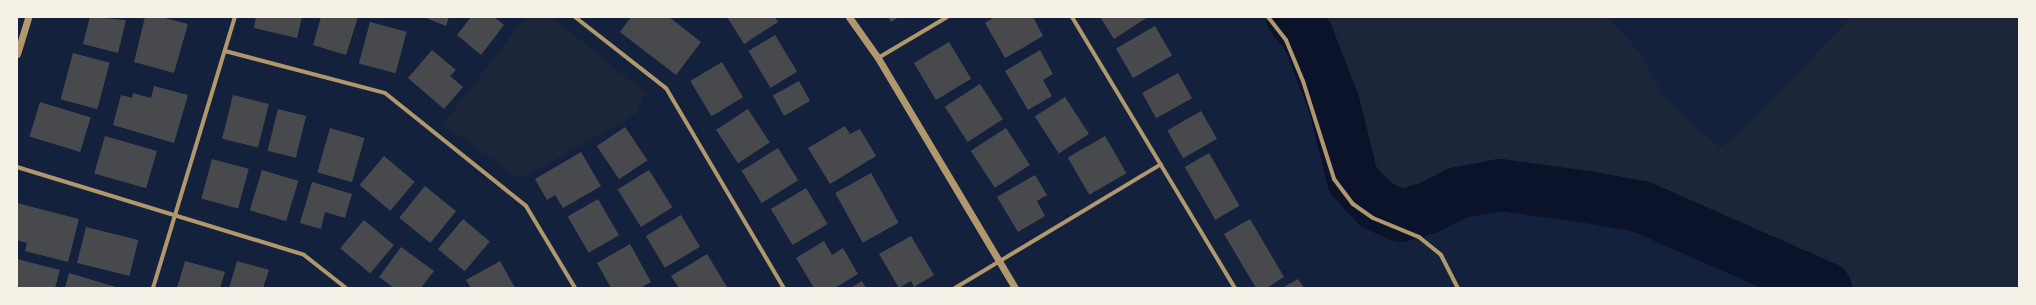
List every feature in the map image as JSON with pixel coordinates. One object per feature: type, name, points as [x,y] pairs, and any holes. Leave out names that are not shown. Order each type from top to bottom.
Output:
[{"type":"street","points":[[17,54],[28,17]]},
{"type":"street","points":[[153,288],[174,215],[236,17]]},
{"type":"street","points":[[575,17],[666,88],[784,288]]},
{"type":"street","points":[[849,17],[878,58],[1016,288]]},
{"type":"street","points":[[878,58],[947,17]]},
{"type":"street","points":[[1072,17],[1235,288]]},
{"type":"street","points":[[1268,17],[1286,40],[1303,81],[1334,179],[1353,204],[1373,218],[1418,237],[1441,255],[1458,288]]},
{"type":"street","points":[[225,51],[385,94],[526,206],[575,288]]},
{"type":"street","points":[[955,288],[999,260],[1161,164]]},
{"type":"street","points":[[17,167],[304,255],[346,288]]},
{"type":"shaded area","points":[[526,17],[552,17],[645,93],[636,114],[520,179],[443,124]]},
{"type":"shaded area","points":[[1306,17],[1607,17],[1641,54],[1665,99],[1720,148],[1756,118],[1851,17],[2019,17],[2019,288],[1817,288],[1728,232],[1706,211],[1623,186],[1539,174],[1474,174],[1416,206],[1377,197],[1312,23]]},
{"type":"building","points":[[90,17],[126,20],[118,53],[83,44]]},
{"type":"building","points":[[145,17],[161,17],[188,24],[174,73],[134,62]]},
{"type":"building","points":[[256,17],[302,17],[297,38],[254,28]]},
{"type":"building","points":[[321,17],[358,17],[346,55],[313,45]]},
{"type":"building","points":[[424,17],[449,17],[446,26]]},
{"type":"building","points":[[471,17],[494,17],[504,25],[481,55],[457,35]]},
{"type":"building","points":[[631,17],[669,17],[701,42],[676,75],[620,32]]},
{"type":"building","points":[[727,17],[775,17],[778,22],[744,44]]},
{"type":"building","points":[[888,17],[899,17],[891,22]]},
{"type":"building","points":[[995,17],[1033,17],[1043,36],[1005,58],[985,23]]},
{"type":"building","points":[[1100,17],[1148,17],[1114,39]]},
{"type":"building","points":[[370,22],[407,32],[396,73],[359,64]]},
{"type":"building","points":[[1155,26],[1172,55],[1133,78],[1116,49]]},
{"type":"building","points":[[775,35],[797,72],[771,88],[748,51]]},
{"type":"building","points":[[949,42],[971,79],[936,100],[914,63]]},
{"type":"building","points":[[432,50],[456,70],[450,76],[463,87],[444,109],[408,78]]},
{"type":"building","points":[[1040,50],[1053,74],[1043,80],[1052,96],[1028,110],[1005,71]]},
{"type":"building","points":[[73,53],[110,63],[97,109],[61,99]]},
{"type":"building","points":[[722,62],[743,97],[711,116],[690,81]]},
{"type":"building","points":[[1178,73],[1192,98],[1156,118],[1142,93]]},
{"type":"building","points":[[799,81],[810,101],[784,116],[773,96]]},
{"type":"building","points":[[980,84],[1003,119],[968,142],[945,107]]},
{"type":"building","points":[[154,86],[188,95],[174,143],[113,125],[121,95],[132,98],[133,93],[151,98]]},
{"type":"building","points":[[233,95],[269,104],[258,148],[222,139]]},
{"type":"building","points":[[1065,97],[1089,134],[1059,154],[1035,117]]},
{"type":"building","points":[[40,102],[91,117],[80,152],[29,136]]},
{"type":"building","points":[[278,109],[306,116],[296,158],[268,151]]},
{"type":"building","points":[[748,109],[770,143],[738,163],[716,130]]},
{"type":"building","points":[[1201,111],[1217,139],[1183,158],[1167,130]]},
{"type":"building","points":[[845,126],[850,134],[860,129],[876,156],[830,184],[808,148]]},
{"type":"building","points":[[625,127],[647,160],[619,179],[597,146]]},
{"type":"building","points":[[330,128],[365,138],[352,182],[317,172]]},
{"type":"building","points":[[1006,128],[1030,165],[995,188],[971,151]]},
{"type":"building","points":[[105,136],[157,151],[146,188],[94,173]]},
{"type":"building","points":[[1105,136],[1126,173],[1089,195],[1068,158]]},
{"type":"building","points":[[778,148],[798,180],[762,203],[742,171]]},
{"type":"building","points":[[581,152],[601,186],[563,208],[555,195],[547,200],[535,179]]},
{"type":"building","points":[[1209,153],[1240,206],[1215,220],[1185,167]]},
{"type":"building","points":[[384,156],[415,182],[390,211],[360,185]]},
{"type":"building","points":[[212,159],[249,169],[238,208],[201,199]]},
{"type":"building","points":[[262,170],[298,181],[286,221],[250,210]]},
{"type":"building","points":[[649,170],[672,207],[641,227],[618,190]]},
{"type":"building","points":[[871,173],[899,223],[863,243],[835,193]]},
{"type":"building","points":[[1035,175],[1047,195],[1037,201],[1045,216],[1018,232],[997,197]]},
{"type":"building","points":[[312,182],[352,194],[345,218],[325,212],[321,229],[300,223]]},
{"type":"building","points":[[425,186],[456,211],[430,243],[399,218]]},
{"type":"building","points":[[806,188],[828,224],[792,245],[771,209]]},
{"type":"building","points":[[598,199],[619,235],[589,253],[568,216]]},
{"type":"building","points":[[17,203],[79,219],[68,262],[25,251],[27,243],[17,240]]},
{"type":"building","points":[[681,215],[700,247],[665,268],[646,236]]},
{"type":"building","points":[[463,219],[490,241],[465,271],[438,249]]},
{"type":"building","points":[[1250,219],[1284,277],[1267,288],[1256,288],[1224,234]]},
{"type":"building","points":[[364,220],[394,245],[370,273],[340,248]]},
{"type":"building","points":[[86,227],[138,240],[129,276],[77,263]]},
{"type":"building","points":[[911,236],[934,275],[914,287],[911,281],[899,288],[879,254]]},
{"type":"building","points":[[824,241],[832,255],[843,248],[858,274],[835,288],[814,288],[796,258]]},
{"type":"building","points":[[630,244],[651,282],[640,288],[611,288],[597,263]]},
{"type":"building","points":[[401,247],[434,271],[421,288],[394,288],[379,277]]},
{"type":"building","points":[[707,254],[727,287],[679,288],[671,276]]},
{"type":"building","points":[[17,259],[60,270],[55,288],[17,288]]},
{"type":"building","points":[[185,261],[225,272],[220,288],[177,288]]},
{"type":"building","points":[[237,261],[269,270],[263,288],[229,288]]},
{"type":"building","points":[[500,261],[515,288],[471,288],[466,280]]},
{"type":"building","points":[[69,273],[116,287],[116,288],[65,288]]},
{"type":"building","points":[[1298,279],[1304,288],[1282,288]]},
{"type":"building","points":[[862,281],[866,288],[850,288]]},
{"type":"waterway","points":[[1292,17],[1308,37],[1334,104],[1353,180],[1376,205],[1401,216],[1430,207],[1458,193],[1500,185],[1587,197],[1642,207],[1826,288]]}]
